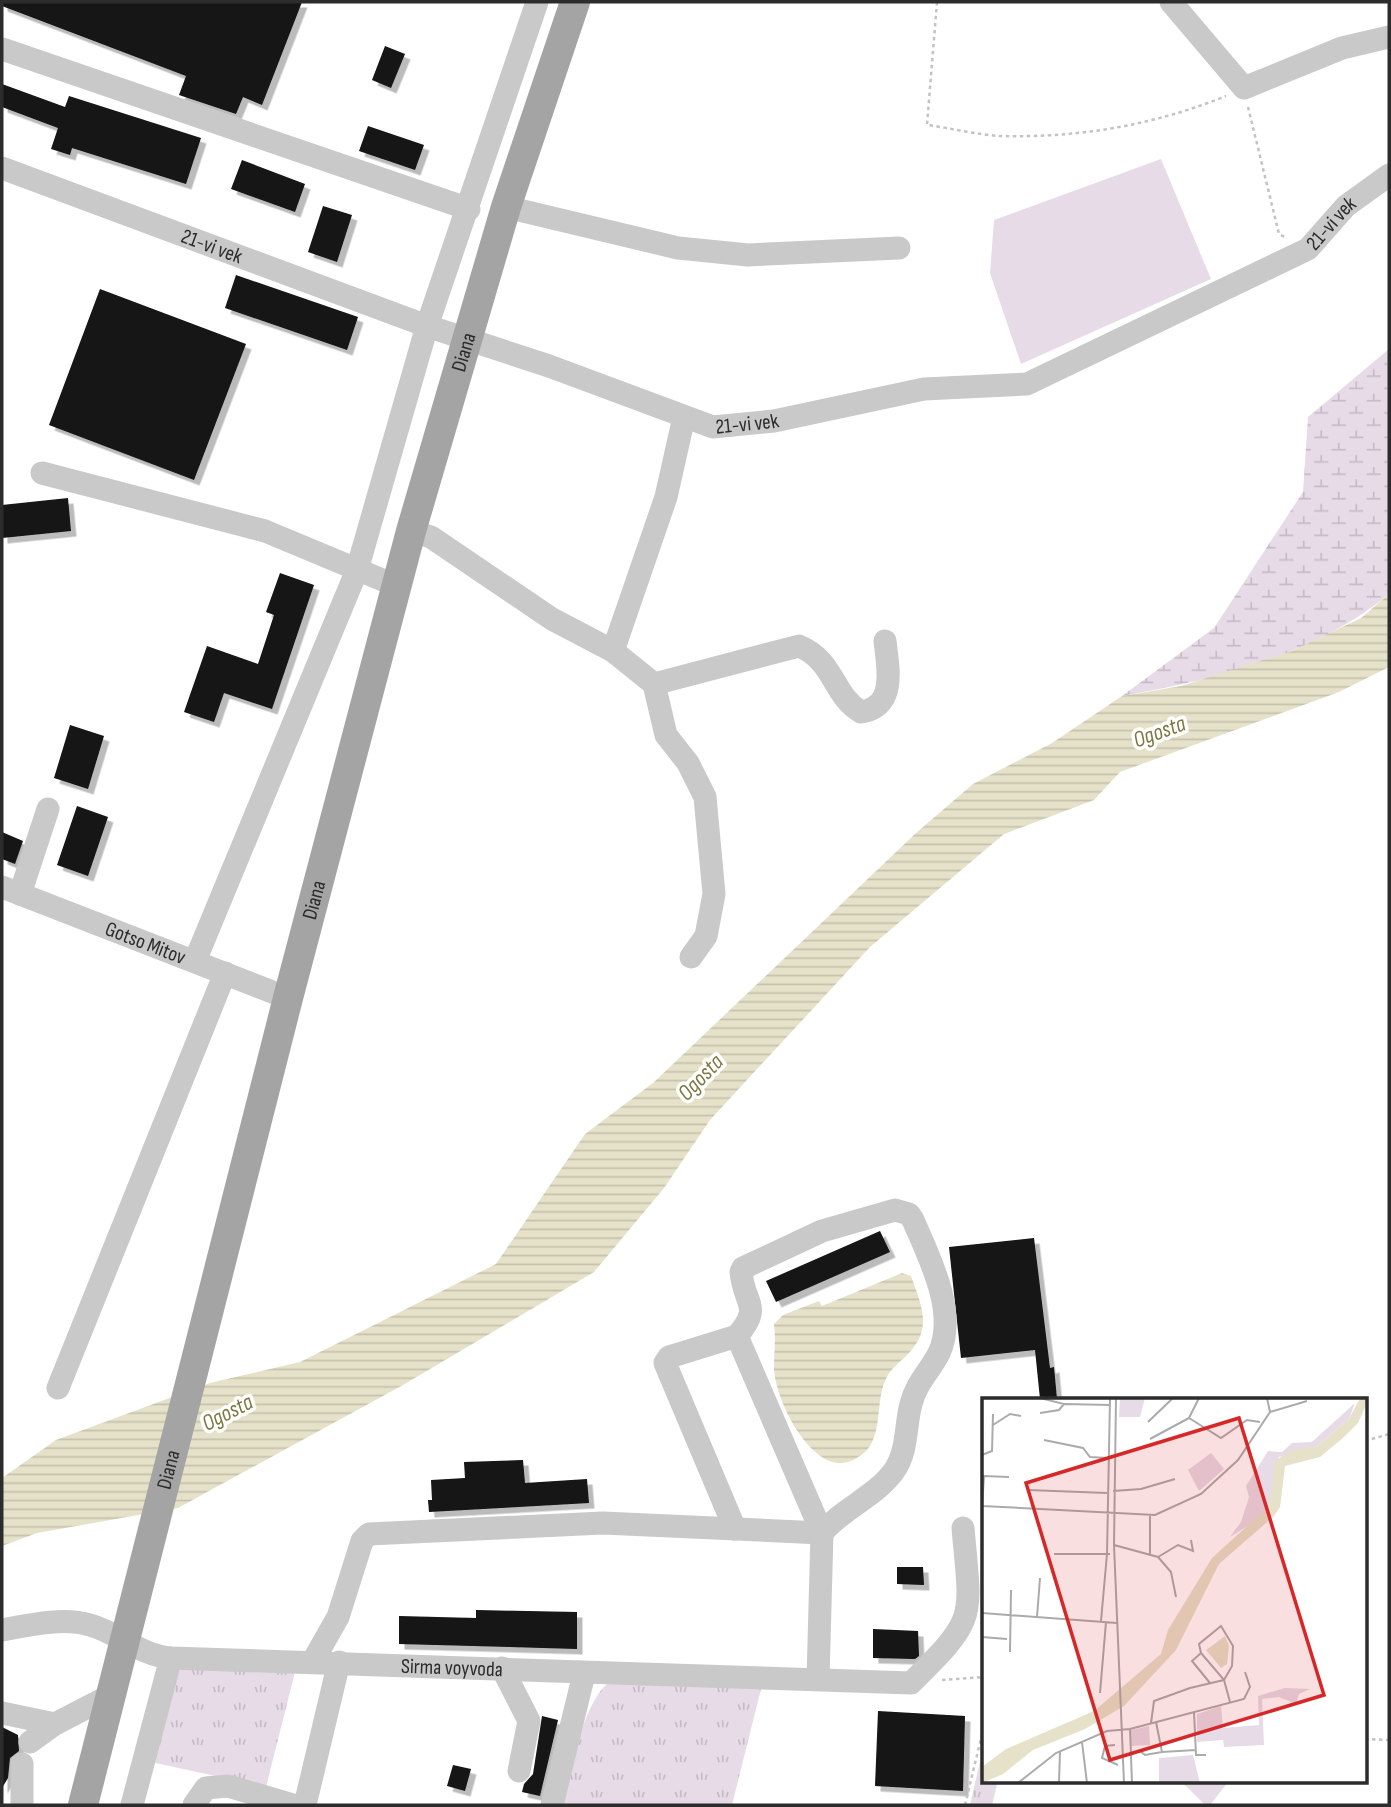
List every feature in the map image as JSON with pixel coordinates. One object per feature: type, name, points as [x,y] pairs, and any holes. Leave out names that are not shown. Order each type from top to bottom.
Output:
[{"type":"main road","name":"Diana","points":[[83,1805],[239,1202],[288,998],[411,530],[506,207],[575,2]]},
{"type":"street","name":"Diana","points":[[195,961],[357,570],[427,326],[469,209],[537,2]]},
{"type":"street","points":[[1171,2],[1244,88],[1342,48],[1389,37]]},
{"type":"street","points":[[2,49],[469,209]]},
{"type":"street","name":"21-vi vek","points":[[2,168],[427,326],[549,366],[713,427],[774,421],[924,389],[1027,384],[1308,249],[1346,206],[1389,175]]},
{"type":"street","points":[[506,207],[678,248],[748,255],[899,248]]},
{"type":"street","points":[[613,651],[666,497],[684,417]]},
{"type":"street","points":[[42,473],[265,531],[397,586]]},
{"type":"street","points":[[411,530],[431,537],[552,619],[613,651],[654,684],[666,735],[688,763],[705,797],[714,894],[706,936],[691,957]]},
{"type":"street","points":[[654,684],[799,646],[819,656],[851,706],[861,712],[873,710],[883,701],[887,690],[885,641]]},
{"type":"street","points":[[11,890],[48,809]]},
{"type":"street","name":"Gotso Mitov","points":[[11,890],[288,998]]},
{"type":"street","points":[[58,1388],[225,973]]},
{"type":"street","points":[[735,1529],[665,1363],[669,1357],[737,1336],[751,1320],[753,1310],[741,1279],[743,1268],[822,1231],[886,1211],[903,1211],[913,1220],[941,1287],[944,1330],[940,1352],[916,1385],[906,1443],[896,1469],[877,1490],[836,1517],[822,1533]]},
{"type":"street","points":[[737,1336],[822,1533],[818,1679]]},
{"type":"street","points":[[313,1661],[338,1617],[362,1542],[375,1532],[603,1523],[822,1533]]},
{"type":"street","points":[[911,1683],[954,1641],[964,1625],[969,1607],[963,1528]]},
{"type":"street","name":"Sirma voyvoda","points":[[2,1630],[34,1624],[88,1624],[144,1652],[172,1658],[911,1683]]},
{"type":"street","points":[[132,1805],[172,1658]]},
{"type":"street","points":[[304,1805],[339,1662]]},
{"type":"street","points":[[502,1668],[529,1721],[519,1771]]},
{"type":"street","points":[[552,1805],[584,1674]]},
{"type":"street","points":[[30,1742],[55,1724],[111,1695]]},
{"type":"street","points":[[2,1713],[55,1724]]},
{"type":"street","points":[[22,1764],[22,1805]]},
{"type":"street","points":[[194,1805],[206,1788],[228,1786],[293,1805]]},
{"type":"path","points":[[937,2],[927,125],[1000,136],[1090,133],[1180,114],[1244,88],[1279,234],[1308,249]]},
{"type":"path","points":[[1366,1441],[1389,1434]]},
{"type":"path","points":[[911,1683],[982,1677]]},
{"type":"path","points":[[965,1805],[982,1734]]},
{"type":"path","points":[[1366,1740],[1389,1740]]},
{"type":"green space","points":[[1161,159],[1211,279],[1021,364],[990,273],[994,220]]},
{"type":"green space","points":[[1389,349],[1389,594],[1329,633],[1263,662],[1192,682],[1122,696],[1214,628],[1303,492],[1308,417]]},
{"type":"green space","points":[[181,1666],[295,1672],[266,1787],[151,1762]]},
{"type":"green space","points":[[612,1680],[762,1685],[732,1805],[562,1805],[586,1719],[593,1703]]},
{"type":"green space","points":[[982,1753],[982,1783],[998,1783],[992,1805],[970,1805]]},
{"type":"green space","points":[[1183,1783],[1227,1783],[1210,1805],[1205,1805]]},
{"type":"water","name":"Ogosta","points":[[1389,594],[1389,667],[1339,692],[1120,772],[1094,800],[1004,834],[870,947],[710,1120],[664,1188],[594,1272],[403,1385],[178,1508],[37,1533],[2,1546],[2,1478],[56,1440],[210,1383],[300,1362],[496,1264],[585,1134],[653,1083],[916,833],[973,784],[1052,743],[1122,696],[1181,686],[1292,651],[1361,618]]},
{"type":"water","points":[[902,1273],[911,1276],[919,1298],[923,1317],[920,1336],[886,1379],[876,1430],[870,1446],[852,1461],[838,1463],[826,1459],[803,1439],[779,1394],[774,1367],[774,1324],[783,1315],[819,1301],[822,1306]]},
{"type":"building","points":[[2,2],[302,2],[262,105],[243,97],[236,114],[179,95],[186,76],[2,6]]},
{"type":"building","points":[[385,46],[405,54],[391,88],[372,80]]},
{"type":"building","points":[[2,84],[65,107],[69,96],[201,138],[186,184],[72,148],[70,155],[51,149],[58,128],[2,107]]},
{"type":"building","points":[[368,126],[424,145],[415,170],[359,151]]},
{"type":"building","points":[[242,160],[305,184],[295,212],[231,189]]},
{"type":"building","points":[[323,206],[352,215],[337,262],[308,252]]},
{"type":"building","points":[[236,275],[358,317],[347,350],[225,308]]},
{"type":"building","points":[[100,289],[246,344],[194,480],[49,425]]},
{"type":"building","points":[[68,498],[71,531],[2,538],[2,505]]},
{"type":"building","points":[[280,573],[314,585],[272,709],[224,693],[214,722],[184,712],[207,646],[258,664],[274,615],[266,612]]},
{"type":"building","points":[[70,725],[104,736],[88,789],[54,778]]},
{"type":"building","points":[[77,806],[108,817],[88,876],[57,865]]},
{"type":"building","points":[[2,832],[23,841],[15,864],[2,859]]},
{"type":"building","points":[[880,1231],[890,1252],[776,1302],[766,1281]]},
{"type":"building","points":[[1034,1238],[1050,1368],[1054,1367],[1057,1398],[1040,1398],[1035,1350],[961,1358],[949,1247]]},
{"type":"building","points":[[523,1460],[525,1483],[587,1479],[589,1503],[429,1512],[428,1500],[432,1500],[431,1480],[465,1478],[464,1462]]},
{"type":"building","points":[[897,1567],[923,1567],[924,1585],[897,1584]]},
{"type":"building","points":[[476,1610],[577,1612],[577,1649],[399,1644],[399,1616],[476,1618]]},
{"type":"building","points":[[873,1629],[918,1631],[919,1656],[915,1659],[873,1658]]},
{"type":"building","points":[[878,1711],[965,1716],[963,1791],[875,1786]]},
{"type":"building","points":[[542,1716],[558,1720],[540,1796],[522,1792],[524,1784],[533,1774]]},
{"type":"building","points":[[2,1727],[18,1735],[19,1751],[10,1758],[8,1778],[2,1788]]},
{"type":"building","points":[[453,1765],[471,1769],[465,1791],[447,1786]]}]
